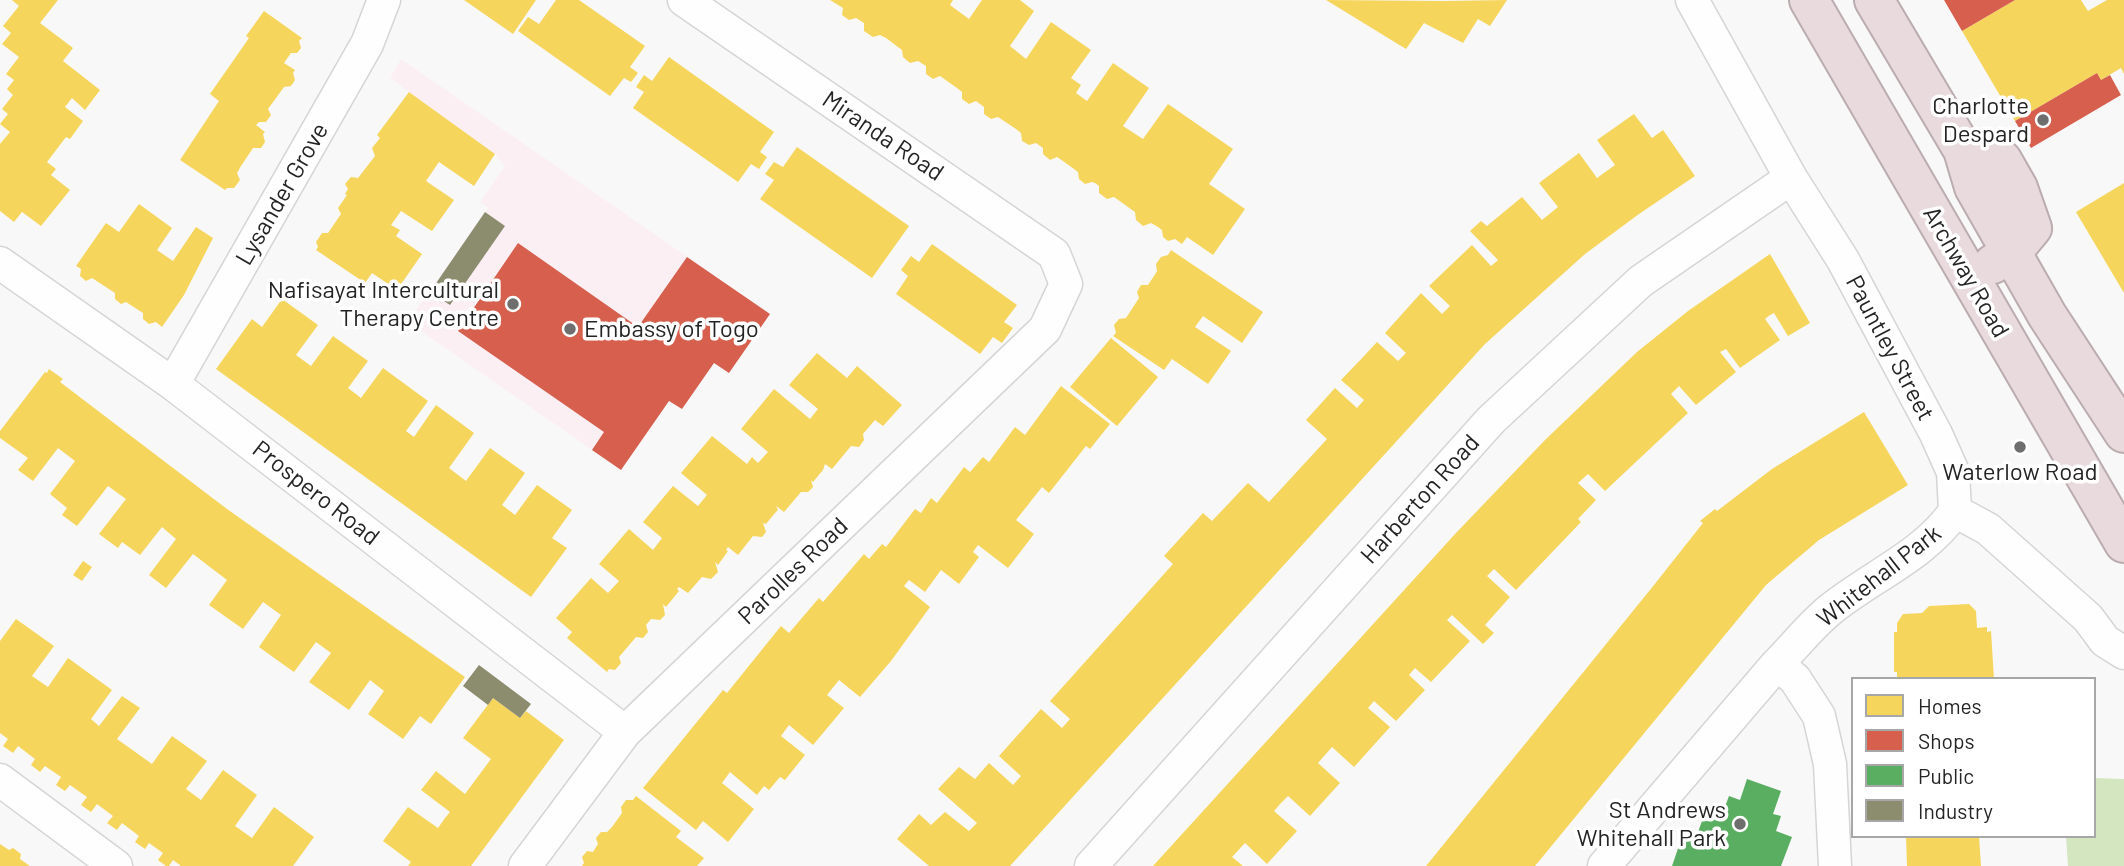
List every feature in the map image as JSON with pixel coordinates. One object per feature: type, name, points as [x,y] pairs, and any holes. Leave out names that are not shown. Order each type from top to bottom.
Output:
[{"type":"highway","name":"Archway Road","points":[[1809,0],[2124,544]]},
{"type":"highway","points":[[1874,0],[1963,150],[2002,160],[2018,188],[2032,228],[2012,252],[1970,277]]},
{"type":"highway","name":"Archway Road","points":[[2012,252],[2047,315],[2124,433]]},
{"type":"street","name":"Lysander Grove","points":[[173,384],[368,44],[384,0]]},
{"type":"street","name":"Miranda Road","points":[[684,0],[1055,254],[1066,285]]},
{"type":"street","name":"Pauntley Street","points":[[1692,0],[1791,178],[1843,260],[1936,434],[1953,472],[1955,510]]},
{"type":"street","name":"Harberton Road","points":[[1091,866],[1491,420],[1641,281],[1791,178]]},
{"type":"street","name":"Prospero Road","points":[[0,263],[173,384],[625,732]]},
{"type":"street","name":"Parolles Road","points":[[525,866],[625,732],[1045,329],[1066,285]]},
{"type":"street","points":[[1955,510],[1988,530],[2088,618],[2105,641],[2124,653]]},
{"type":"street","name":"Whitehall Park","points":[[1604,866],[1777,664],[1830,610],[1920,548],[1944,526],[1955,510]]},
{"type":"street","points":[[1777,664],[1795,679],[1819,716],[1830,764],[1835,866]]},
{"type":"street","points":[[0,780],[116,866]]},
{"type":"shaded area","points":[[401,59],[770,314],[729,373],[714,363],[682,409],[669,401],[621,470],[408,322],[488,208],[480,202],[505,166],[495,154],[390,78]]},
{"type":"green space","points":[[2096,778],[2124,779],[2124,866],[2068,866],[2066,838],[2096,838]]},
{"type":"building: Homes","points":[[12,0],[58,0],[40,23],[73,48],[63,61],[100,90],[85,110],[72,98],[65,107],[83,121],[70,139],[66,137],[47,162],[56,169],[51,175],[70,190],[41,226],[22,212],[14,222],[0,211],[0,144],[10,132],[0,124],[8,114],[2,109],[13,95],[7,89],[14,80],[6,74],[19,57],[2,44],[11,33],[3,26],[19,6]]},
{"type":"building: Homes","points":[[464,0],[536,0],[513,34]]},
{"type":"building: Homes","points":[[556,0],[579,0],[645,46],[630,67],[638,73],[631,82],[624,78],[610,96],[518,31],[528,17],[539,24]]},
{"type":"building: Homes","points":[[830,0],[953,0],[950,5],[969,19],[982,0],[1020,0],[1034,11],[1010,46],[1026,59],[1051,22],[1091,50],[1071,78],[1081,85],[1076,93],[1087,101],[1113,63],[1149,88],[1123,126],[1143,139],[1168,104],[1233,149],[1209,184],[1245,209],[1213,255],[1187,237],[1182,244],[1175,239],[1168,241],[1158,227],[1151,223],[1143,226],[1136,220],[1135,212],[1114,197],[1107,199],[1099,193],[1099,186],[1095,183],[1085,184],[1079,179],[1078,172],[1063,161],[1057,157],[1050,160],[1043,154],[1043,148],[1036,143],[1029,145],[1022,141],[1021,133],[1016,129],[998,117],[991,119],[984,114],[984,107],[976,101],[969,104],[962,99],[962,92],[957,88],[940,76],[933,79],[926,74],[926,66],[918,61],[910,63],[903,57],[902,50],[880,35],[873,37],[864,31],[864,23],[856,18],[849,20],[842,15],[843,8]]},
{"type":"building: Homes","points":[[1326,0],[1507,0],[1490,26],[1478,19],[1463,43],[1424,23],[1406,49]]},
{"type":"building: Homes","points":[[2015,0],[2081,0],[2088,11],[2107,0],[2124,0],[2124,74],[2121,68],[2101,80],[2097,73],[2015,121],[1962,31]]},
{"type":"building: Homes","points":[[264,11],[302,38],[299,41],[301,48],[297,53],[291,53],[284,63],[295,70],[295,80],[291,86],[284,87],[268,109],[271,115],[266,122],[256,125],[265,132],[265,142],[261,148],[253,148],[237,173],[240,180],[234,188],[225,190],[180,160],[219,101],[210,94],[249,38],[246,36]]},
{"type":"building: Homes","points":[[669,57],[774,132],[760,152],[767,157],[759,169],[751,164],[738,182],[633,108],[644,92],[636,87],[644,75],[652,81]]},
{"type":"building: Homes","points":[[409,92],[495,154],[474,186],[439,162],[426,181],[454,200],[432,231],[401,211],[391,225],[400,230],[396,236],[422,254],[397,290],[372,273],[365,283],[316,250],[316,242],[322,233],[328,233],[341,214],[338,208],[347,195],[345,184],[351,177],[358,178],[375,156],[372,148],[380,138],[377,135]]},
{"type":"building: Homes","points":[[1634,114],[1652,138],[1663,130],[1695,176],[1585,254],[1485,344],[1010,866],[929,866],[897,839],[919,814],[931,825],[945,812],[969,831],[977,823],[938,789],[959,767],[975,779],[989,763],[1013,785],[1021,776],[999,756],[1041,709],[1062,728],[1070,719],[1050,701],[1173,564],[1164,556],[1203,513],[1212,521],[1248,483],[1269,502],[1327,439],[1306,420],[1335,388],[1357,408],[1364,400],[1341,380],[1377,342],[1398,361],[1406,353],[1385,333],[1421,293],[1442,314],[1450,306],[1429,286],[1472,245],[1491,266],[1498,260],[1470,231],[1481,221],[1487,226],[1522,197],[1542,220],[1558,207],[1539,183],[1579,153],[1597,178],[1615,165],[1597,140]]},
{"type":"building: Homes","points":[[797,147],[909,226],[872,278],[760,199],[774,180],[765,174],[774,162],[783,167]]},
{"type":"building: Homes","points":[[2124,183],[2124,293],[2076,212]]},
{"type":"building: Homes","points":[[139,204],[172,228],[157,250],[173,261],[196,227],[213,238],[184,295],[162,327],[156,322],[149,324],[143,319],[143,313],[126,302],[121,304],[115,299],[115,293],[92,278],[86,281],[80,276],[81,269],[76,266],[106,223],[119,232]]},
{"type":"building: Homes","points":[[932,244],[1017,305],[1004,322],[1013,328],[1002,343],[993,337],[980,354],[896,294],[908,276],[901,270],[911,256],[919,262]]},
{"type":"building: Homes","points":[[1171,250],[1263,312],[1242,343],[1203,316],[1195,327],[1231,351],[1208,384],[1172,359],[1164,370],[1113,336],[1116,333],[1114,325],[1119,319],[1126,318],[1139,298],[1137,292],[1141,285],[1148,285],[1157,271],[1156,264]]},
{"type":"building: Homes","points":[[1770,254],[1810,323],[1788,336],[1774,313],[1770,315],[1765,319],[1780,340],[1740,368],[1726,349],[1720,352],[1736,372],[1696,405],[1679,386],[1671,394],[1688,413],[1605,491],[1588,474],[1578,483],[1596,500],[1578,519],[1581,522],[1516,590],[1494,569],[1487,576],[1510,597],[1485,625],[1494,633],[1483,644],[1452,615],[1447,620],[1470,641],[1431,682],[1415,668],[1409,675],[1425,690],[1396,721],[1374,701],[1368,708],[1390,727],[1354,767],[1332,747],[1318,763],[1340,783],[1310,816],[1288,796],[1281,803],[1274,811],[1297,831],[1267,864],[1245,843],[1232,857],[1243,866],[1153,866],[1456,533],[1545,440],[1637,352],[1688,311]]},
{"type":"building: Homes","points":[[282,299],[318,325],[296,355],[311,366],[333,336],[368,361],[348,388],[361,398],[383,368],[428,401],[406,431],[414,437],[436,405],[474,433],[449,468],[466,481],[490,448],[525,473],[502,505],[515,515],[537,485],[572,510],[552,538],[567,548],[531,597],[216,369],[252,319],[262,327]]},
{"type":"building: Homes","points":[[1111,338],[1158,377],[1117,426],[1070,387]]},
{"type":"building: Homes","points":[[817,353],[847,378],[857,366],[902,405],[883,426],[875,420],[863,434],[864,440],[859,447],[851,446],[832,469],[825,464],[813,482],[811,480],[813,487],[808,492],[801,492],[784,512],[776,506],[778,510],[766,524],[763,523],[766,532],[762,537],[753,536],[738,555],[728,547],[718,565],[715,562],[718,572],[711,579],[702,577],[688,593],[679,587],[679,591],[666,607],[663,604],[665,615],[660,620],[651,619],[646,625],[648,632],[643,638],[636,637],[619,657],[621,663],[615,670],[609,669],[607,672],[567,638],[572,632],[556,618],[591,578],[608,593],[619,581],[599,564],[629,529],[653,550],[662,538],[643,522],[673,486],[698,506],[707,495],[681,473],[712,436],[747,464],[752,457],[758,463],[768,452],[741,429],[774,389],[810,419],[818,409],[789,385]]},
{"type":"building: Homes","points":[[49,369],[63,379],[60,382],[227,509],[465,677],[431,724],[420,716],[403,739],[368,714],[384,691],[370,680],[349,710],[309,682],[331,653],[316,642],[294,672],[277,660],[259,647],[281,615],[263,602],[243,629],[209,605],[227,580],[193,554],[166,588],[149,575],[176,539],[162,527],[140,555],[122,542],[118,548],[99,534],[126,499],[108,486],[77,526],[62,515],[67,508],[50,494],[75,461],[58,448],[33,481],[18,470],[28,458],[0,438],[0,431]]},
{"type":"building: Homes","points":[[1061,386],[1110,424],[1090,449],[1086,446],[1049,493],[1042,487],[1016,520],[1034,534],[1008,568],[978,545],[973,552],[979,557],[959,584],[941,570],[925,592],[909,580],[904,586],[930,607],[891,661],[860,697],[839,680],[827,695],[844,708],[813,745],[789,725],[781,736],[805,755],[785,780],[780,777],[769,790],[764,786],[757,795],[730,772],[722,783],[754,809],[728,842],[703,821],[696,830],[643,788],[723,690],[727,693],[781,626],[789,633],[819,598],[823,602],[864,554],[869,559],[882,544],[886,547],[915,509],[921,513],[931,498],[937,503],[964,467],[970,472],[983,457],[989,462],[1015,427],[1025,435]]},
{"type":"building: Homes","points":[[1864,412],[1908,485],[1819,540],[1766,585],[1535,866],[1426,866],[1654,585],[1703,523],[1700,521],[1772,469]]},
{"type":"building: Homes","points":[[83,561],[92,567],[82,581],[73,575]]},
{"type":"building: Homes","points":[[1969,604],[1976,611],[1977,628],[1987,627],[1987,632],[1991,631],[1994,677],[1897,677],[1897,672],[1894,672],[1894,632],[1897,632],[1897,623],[1903,614],[1922,613],[1929,606]]},
{"type":"building: Homes","points":[[16,619],[54,646],[32,676],[48,687],[68,658],[112,690],[91,719],[99,726],[122,696],[140,708],[117,739],[152,764],[172,736],[207,761],[186,789],[201,800],[223,770],[257,795],[235,826],[252,838],[274,807],[314,837],[293,866],[181,866],[173,860],[166,866],[158,860],[163,853],[149,843],[145,849],[135,842],[139,836],[122,823],[117,830],[107,823],[113,816],[97,804],[91,812],[81,805],[87,797],[70,785],[65,791],[56,785],[61,777],[45,766],[40,772],[31,765],[35,759],[18,746],[13,753],[3,746],[8,739],[0,733],[0,641]]},
{"type":"building: Homes","points":[[493,698],[520,718],[526,711],[564,740],[471,866],[408,866],[411,862],[383,841],[408,807],[438,828],[450,812],[421,790],[436,771],[465,794],[491,759],[463,738]]},
{"type":"building: Homes","points":[[636,796],[681,831],[676,837],[704,858],[697,866],[582,866],[582,857],[587,851],[593,852],[598,844],[596,838],[601,832],[607,832],[612,827],[622,813],[621,807],[626,800],[633,800]]},
{"type":"building: Homes","points":[[1906,838],[1979,838],[1981,866],[1907,866]]},
{"type":"building: Homes","points":[[0,844],[9,850],[13,848],[21,854],[20,859],[30,866],[0,866]]},
{"type":"building: Shops","points":[[1944,0],[2015,0],[1962,31]]},
{"type":"building: Shops","points":[[2097,73],[2101,80],[2110,75],[2121,95],[2031,148],[2015,121]]},
{"type":"building: Shops","points":[[518,243],[638,327],[687,257],[770,314],[729,373],[714,363],[682,409],[669,401],[621,470],[592,450],[604,432],[458,331]]},
{"type":"building: Public","name":"St Andrews Whitehall Park","points":[[1747,779],[1781,791],[1773,814],[1781,816],[1776,831],[1792,837],[1781,866],[1672,866],[1684,831],[1697,835],[1707,807],[1723,812],[1729,796],[1740,800]]},
{"type":"building: Industry","points":[[485,212],[505,226],[450,305],[430,292]]},
{"type":"building: Industry","points":[[479,665],[531,704],[520,718],[493,698],[488,705],[463,686]]},
{"type":"place","name":"Charlotte Despard","points":[[2043,120]]},
{"type":"place","name":"Nafisayat Intercultural Therapy Centre","points":[[513,304]]},
{"type":"place","name":"Embassy of Togo","points":[[570,329]]},
{"type":"place","name":"Waterlow Road","points":[[2020,447]]},
{"type":"place","name":"St Andrews Whitehall Park","points":[[1740,824]]}]
